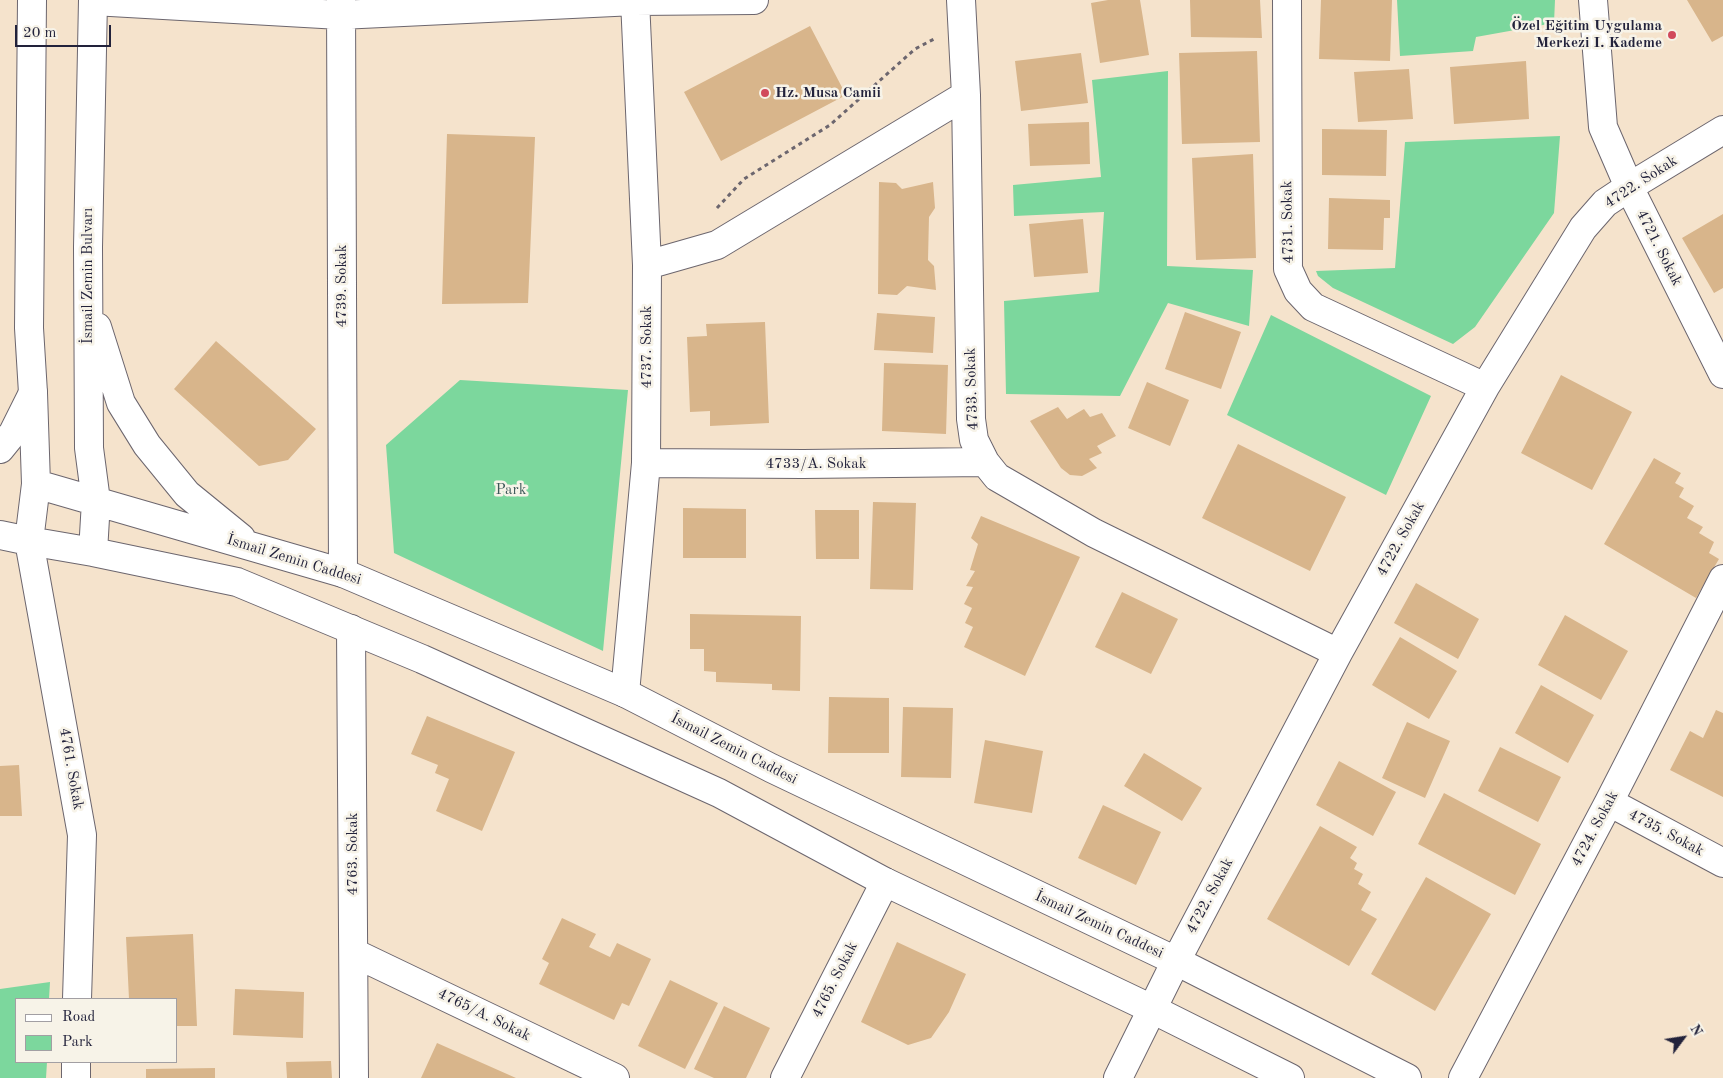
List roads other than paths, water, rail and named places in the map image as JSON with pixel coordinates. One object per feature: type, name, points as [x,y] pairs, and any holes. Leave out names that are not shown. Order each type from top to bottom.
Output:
[{"type":"street","name":"4761. Sokak","points":[[32,0],[29,328],[36,484],[29,541],[82,835],[77,998]]},
{"type":"street","points":[[93,0],[340,7],[635,0],[754,0]]},
{"type":"street","name":"İsmail Zemin Bulvarı","points":[[93,0],[88,295],[89,448],[96,501],[93,552]]},
{"type":"street","name":"4737. Sokak","points":[[625,693],[646,463],[647,265],[635,0]]},
{"type":"street","name":"4731. Sokak","points":[[1287,0],[1288,269],[1298,291],[1313,307],[1485,387]]},
{"type":"street","name":"4721. Sokak","points":[[1593,0],[1602,128],[1628,187],[1723,374]]},
{"type":"street","name":"4739. Sokak","points":[[340,7],[343,573]]},
{"type":"street","name":"4733. Sokak","points":[[962,12],[966,95],[971,419],[974,440],[985,462],[998,477],[1094,533],[1338,653]]},
{"type":"street","points":[[647,265],[717,245],[966,95]]},
{"type":"street","name":"4722. Sokak","points":[[1118,1078],[1176,961],[1338,653],[1485,387],[1583,228],[1605,203],[1628,187],[1723,130]]},
{"type":"street","points":[[88,295],[104,353],[121,403],[147,445],[187,494],[252,546]]},
{"type":"street","points":[[0,449],[13,433],[33,393]]},
{"type":"street","name":"4733/A. Sokak","points":[[646,463],[985,462]]},
{"type":"street","name":"İsmail Zemin Caddesi","points":[[36,484],[343,573],[625,693],[771,768],[1176,961],[1407,1078]]},
{"type":"street","points":[[0,535],[236,582],[351,629],[431,663],[719,793],[886,882],[1152,1009],[1290,1078]]},
{"type":"street","name":"4724. Sokak","points":[[1463,1078],[1609,802],[1723,579]]},
{"type":"street","name":"4763. Sokak","points":[[351,629],[354,1078]]},
{"type":"street","name":"4735. Sokak","points":[[1609,802],[1723,863]]},
{"type":"street","name":"4765. Sokak","points":[[785,1078],[886,882]]},
{"type":"street","name":"4765/A. Sokak","points":[[354,953],[615,1078]]},
{"type":"street","points":[[76,1063],[76,1078]]},
{"type":"place","name":"Özel Eğitim Uygulama Merkezi I. Kademe","points":[[1672,35]]},
{"type":"place","name":"Hz. Musa Camii","points":[[765,93]]},
{"type":"park label","name":"Park","points":[[511,490]]}]
